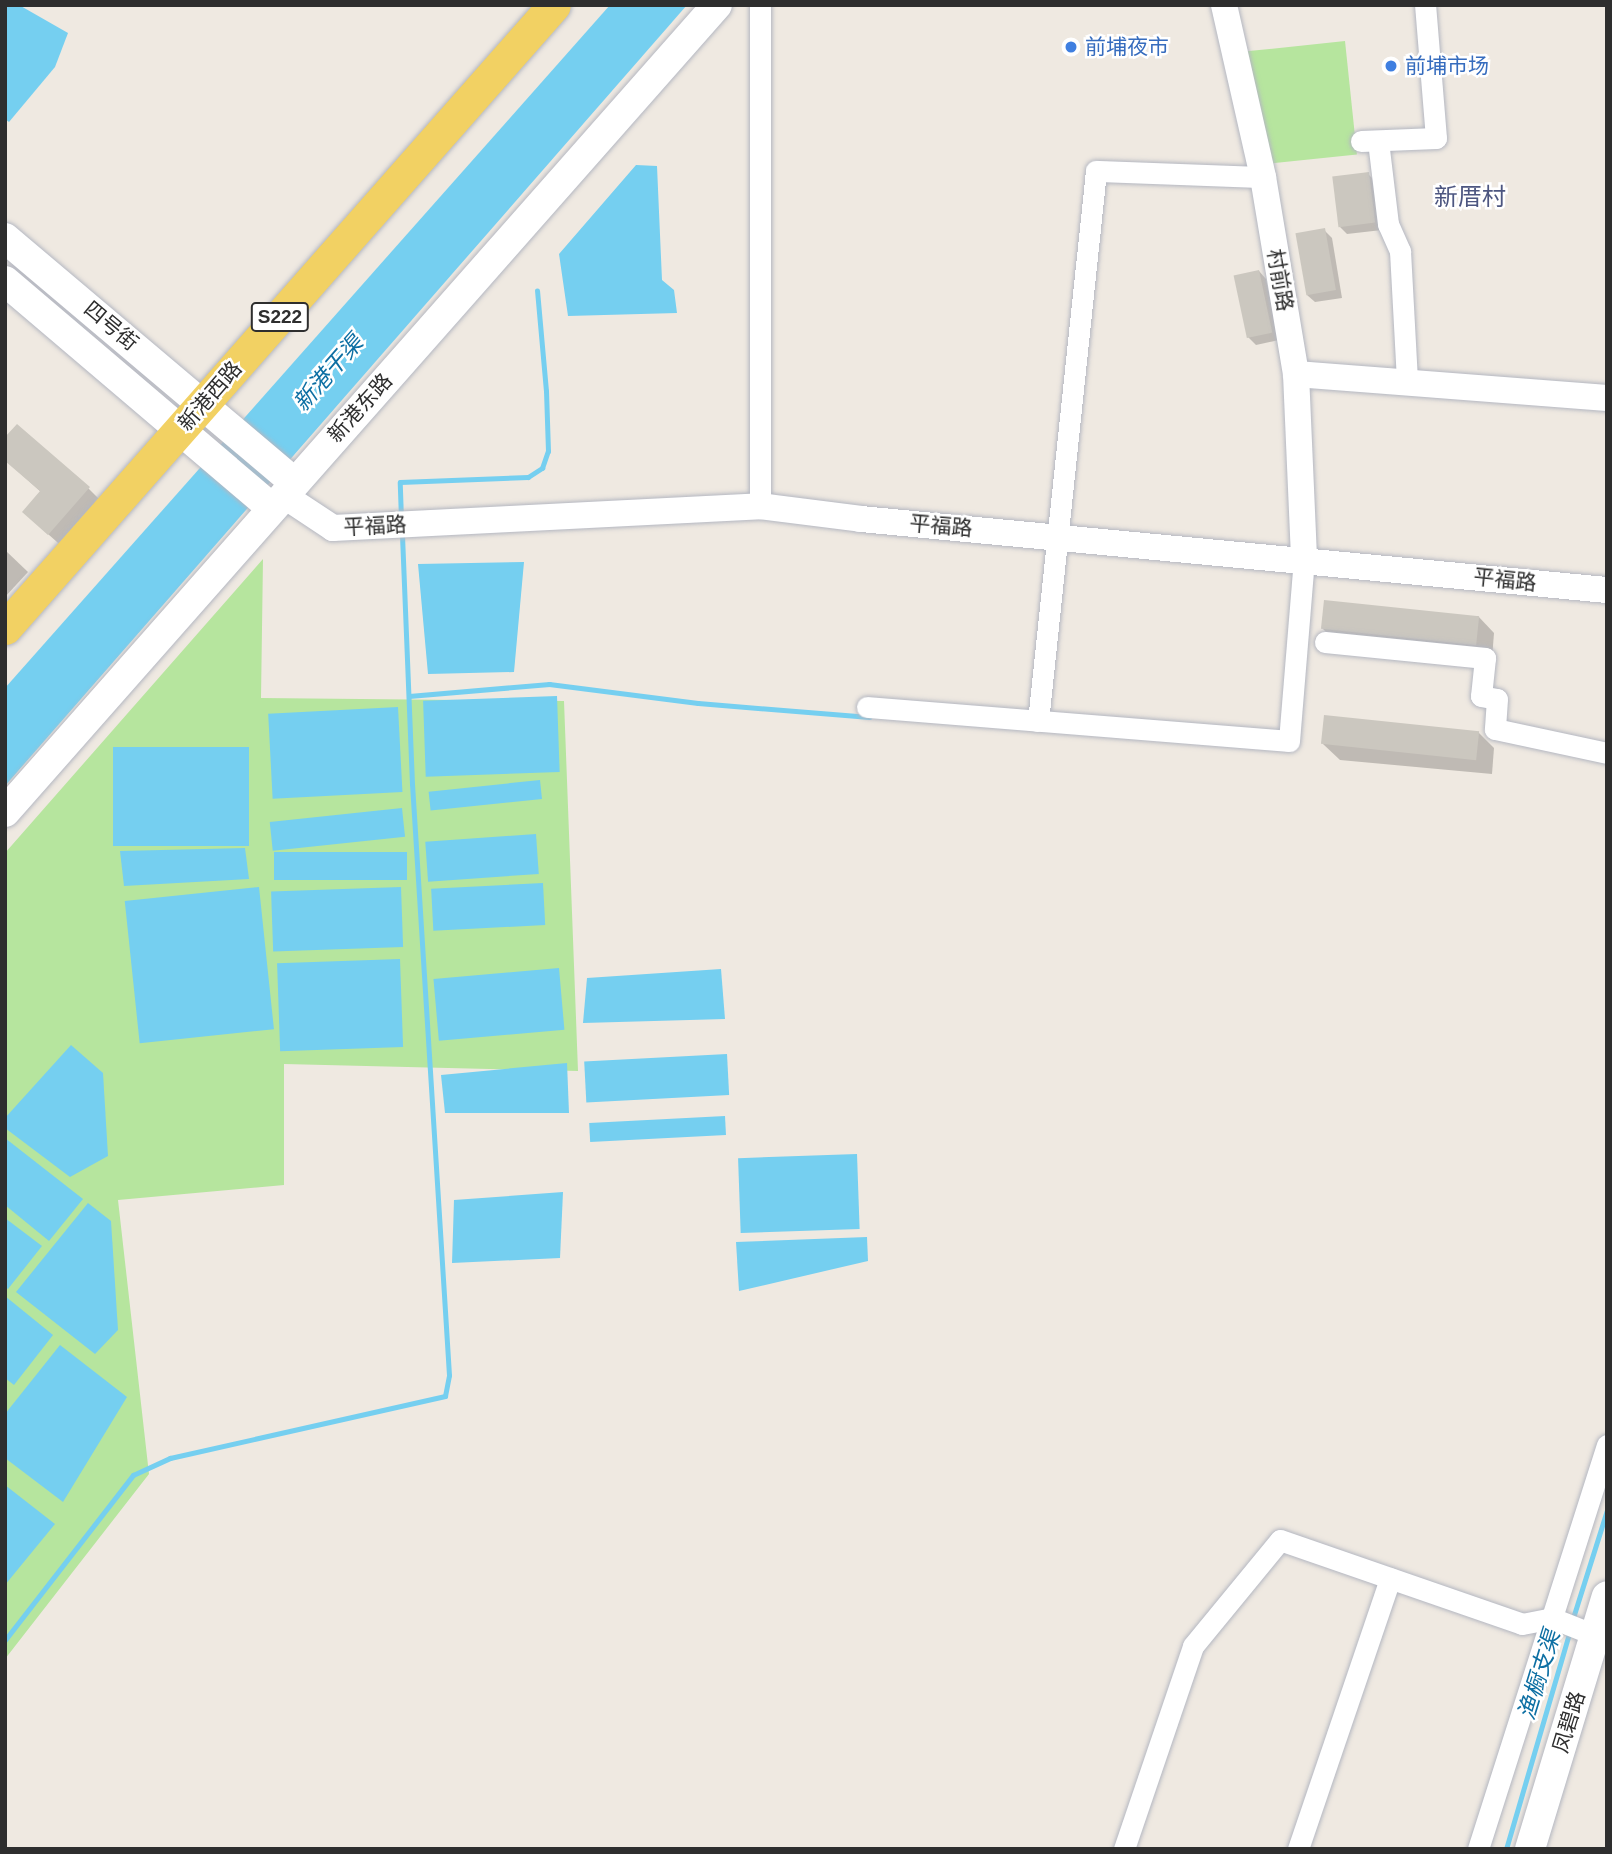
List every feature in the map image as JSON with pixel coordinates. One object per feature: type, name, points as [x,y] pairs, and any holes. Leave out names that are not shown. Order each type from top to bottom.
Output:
[{"type":"main road","name":"新港西路","points":[[5,628],[554,5]]},
{"type":"main road","name":"新港东路","points":[[5,811],[717,5]]},
{"type":"main road","name":"四号街","points":[[5,238],[216,414],[283,495]]},
{"type":"main road","name":"四号街","points":[[5,281],[195,441],[283,495]]},
{"type":"main road","name":"凤碧路","points":[[1530,1849],[1607,1596]]},
{"type":"street","points":[[760,5],[760,506]]},
{"type":"street","name":"村前路","points":[[1224,5],[1263,177],[1296,374],[1304,560]]},
{"type":"street","points":[[1407,380],[1400,251],[1388,224],[1370,141],[1436,138],[1424,5]]},
{"type":"street","points":[[1038,720],[1096,171],[1263,177]]},
{"type":"street","points":[[1296,374],[1407,380],[1607,398]]},
{"type":"street","name":"平福路","points":[[283,495],[333,528],[760,506],[861,519],[1607,590]]},
{"type":"street","points":[[867,707],[1289,741],[1304,560]]},
{"type":"street","points":[[1325,642],[1485,658],[1481,696],[1497,699],[1495,729],[1607,752]]},
{"type":"street","points":[[1478,1849],[1607,1445]]},
{"type":"street","points":[[1124,1849],[1193,1646],[1280,1540],[1522,1624],[1552,1618],[1595,1635]]},
{"type":"street","points":[[1298,1849],[1390,1578]]},
{"type":"green space","points":[[1345,41],[1357,154],[1258,165],[1247,51]]},
{"type":"green space","points":[[263,559],[261,698],[564,701],[578,1071],[284,1064],[284,1185],[118,1200],[149,1474],[5,1659],[5,853]]},
{"type":"water","points":[[5,5],[19,5],[68,33],[55,67],[9,122],[5,119]]},
{"type":"water","name":"新港干渠","points":[[610,5],[687,5],[5,786],[5,688]]},
{"type":"water","points":[[636,165],[657,166],[662,280],[674,290],[677,313],[568,316],[559,254]]},
{"type":"water","points":[[524,562],[514,672],[428,674],[418,564]]},
{"type":"water","points":[[557,696],[560,772],[426,777],[423,701]]},
{"type":"water","points":[[398,707],[402,792],[273,799],[268,714]]},
{"type":"water","points":[[113,747],[249,747],[249,846],[113,846]]},
{"type":"water","points":[[540,780],[542,799],[431,811],[429,792]]},
{"type":"water","points":[[402,808],[405,837],[273,851],[270,822]]},
{"type":"water","points":[[536,834],[539,874],[428,882],[425,842]]},
{"type":"water","points":[[245,848],[249,879],[124,886],[120,851]]},
{"type":"water","points":[[274,852],[407,852],[407,880],[274,880]]},
{"type":"water","points":[[543,883],[545,925],[433,931],[431,889]]},
{"type":"water","points":[[259,887],[274,1029],[140,1043],[125,901]]},
{"type":"water","points":[[401,887],[403,947],[273,952],[271,892]]},
{"type":"water","points":[[400,959],[403,1047],[280,1051],[277,963]]},
{"type":"water","points":[[559,968],[564,1030],[439,1041],[433,979]]},
{"type":"water","points":[[721,969],[725,1019],[583,1023],[587,978]]},
{"type":"water","points":[[71,1045],[103,1073],[108,1156],[70,1177],[5,1128],[5,1118]]},
{"type":"water","points":[[727,1054],[729,1095],[586,1102],[584,1061]]},
{"type":"water","points":[[567,1063],[569,1113],[445,1113],[441,1075]]},
{"type":"water","points":[[725,1116],[726,1135],[590,1142],[589,1123]]},
{"type":"water","points":[[5,1138],[83,1199],[49,1241],[5,1205]]},
{"type":"water","points":[[857,1154],[860,1229],[741,1233],[738,1158]]},
{"type":"water","points":[[563,1192],[560,1258],[452,1263],[454,1200]]},
{"type":"water","points":[[88,1203],[111,1221],[118,1330],[95,1354],[16,1292]]},
{"type":"water","points":[[5,1218],[42,1246],[8,1289],[5,1287]]},
{"type":"water","points":[[867,1237],[868,1261],[739,1291],[736,1242]]},
{"type":"water","points":[[5,1296],[53,1335],[14,1385],[5,1378]]},
{"type":"water","points":[[60,1345],[127,1397],[63,1502],[5,1458],[5,1414]]},
{"type":"water","points":[[5,1485],[55,1524],[5,1585]]},
{"type":"building","points":[[1369,172],[1375,223],[1338,227],[1332,177]]},
{"type":"building","points":[[1325,228],[1336,290],[1306,295],[1295,233]]},
{"type":"building","points":[[1259,270],[1272,333],[1247,338],[1234,275]]},
{"type":"building","points":[[17,424],[90,487],[48,535],[22,512],[40,491],[5,461],[5,437]]},
{"type":"building","points":[[1324,600],[1479,616],[1476,645],[1321,629]]},
{"type":"building","points":[[1324,715],[1479,731],[1476,760],[1321,744]]},
{"type":"waterway","points":[[401,519],[400,482],[528,477],[542,468],[548,451],[537,290]]},
{"type":"waterway","points":[[5,1640],[133,1475],[170,1458],[445,1396],[449,1375],[412,784],[402,532]]},
{"type":"waterway","points":[[409,696],[549,684],[698,703],[869,717]]},
{"type":"waterway","name":"渔橱支渠","points":[[1572,1621],[1607,1510]]},
{"type":"waterway","name":"渔橱支渠","points":[[1506,1849],[1570,1630]]},
{"type":"place","name":"前埔夜市","points":[[1071,47]]},
{"type":"place","name":"前埔市场","points":[[1391,66]]},
{"type":"district","name":"新厝村","points":[[1470,197]]}]
